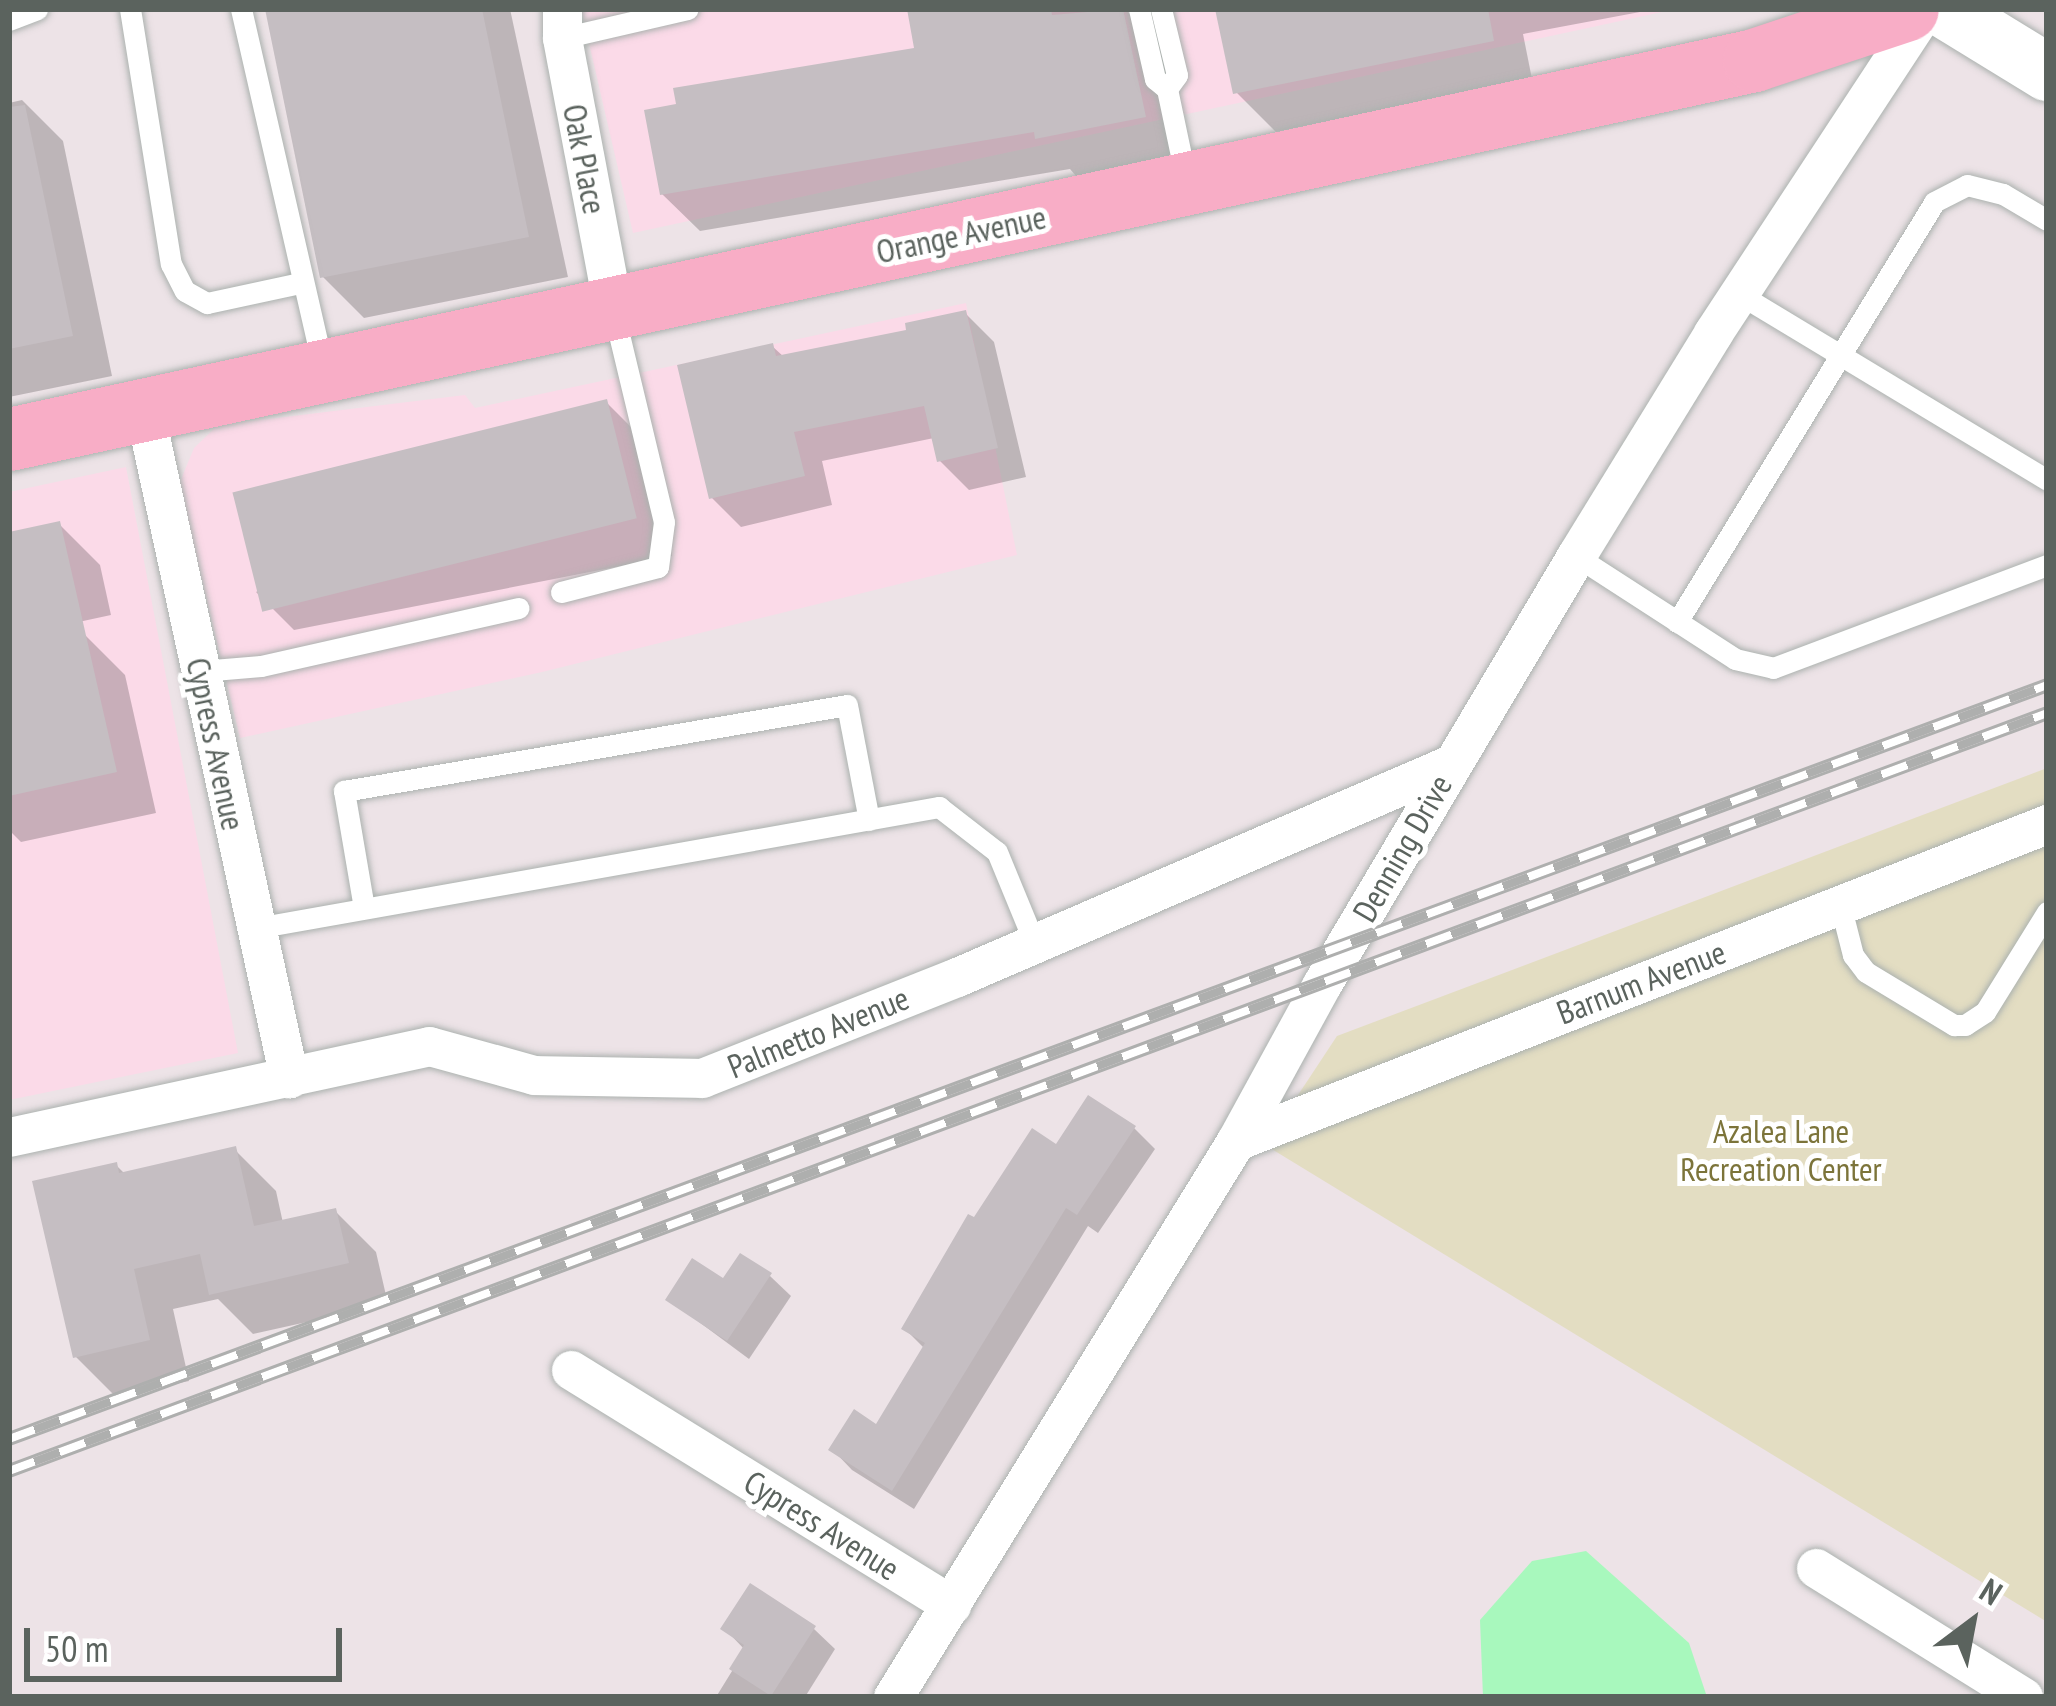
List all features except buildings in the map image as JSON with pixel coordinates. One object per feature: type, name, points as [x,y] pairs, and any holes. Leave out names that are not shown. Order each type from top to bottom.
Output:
[{"type":"main road","name":"Orange Avenue","points":[[9,439],[1754,59],[1907,9]]},
{"type":"street","name":"Denning Drive","points":[[893,1697],[1236,1141],[1576,556],[1739,294],[1926,9]]},
{"type":"street","points":[[1944,9],[2047,72]]},
{"type":"street","name":"Oak Place","points":[[562,24],[613,309]]},
{"type":"street","name":"Cypress Avenue","points":[[144,409],[289,1078]]},
{"type":"street","name":"Palmetto Avenue","points":[[9,1137],[429,1046],[534,1075],[703,1078],[1035,944],[1451,764]]},
{"type":"street","name":"Barnum Avenue","points":[[1236,1141],[2047,824]]},
{"type":"street","name":"Cypress Avenue","points":[[571,1370],[951,1605]]},
{"type":"street","points":[[1816,1568],[2023,1697]]},
{"type":"lane","points":[[9,20],[37,9]]},
{"type":"lane","points":[[130,9],[171,264],[185,291],[207,303],[301,283]]},
{"type":"lane","points":[[241,9],[324,371]]},
{"type":"lane","points":[[562,24],[688,9]]},
{"type":"lane","points":[[1139,9],[1155,79],[1167,89],[1188,185]]},
{"type":"lane","points":[[1162,9],[1177,75],[1167,89]]},
{"type":"lane","points":[[1677,622],[1934,202],[1967,185],[2003,194],[2047,220]]},
{"type":"lane","points":[[1739,294],[2047,480]]},
{"type":"lane","points":[[561,592],[658,567],[664,522],[613,309]]},
{"type":"lane","points":[[1576,556],[1735,659],[1774,668],[2047,566]]},
{"type":"lane","points":[[201,671],[261,666],[519,608]]},
{"type":"lane","points":[[364,908],[344,791],[847,705],[869,820]]},
{"type":"lane","points":[[256,928],[939,807],[997,852],[1035,944]]},
{"type":"lane","points":[[1840,904],[1853,955],[1866,972],[1954,1024],[1964,1025],[1985,1012],[2047,912]]},
{"type":"shaded area","points":[[581,9],[1676,9],[633,233]]},
{"type":"shaded area","points":[[966,303],[1017,555],[542,672],[240,738],[179,484],[194,448],[218,425],[465,395],[475,408]]},
{"type":"shaded area","points":[[126,467],[238,1053],[9,1100],[9,492]]},
{"type":"shaded area","points":[[1586,1551],[1689,1643],[1707,1697],[1483,1697],[1480,1620],[1532,1561]]},
{"type":"green space","name":"Azalea Lane Recreation Center","points":[[2047,768],[2047,1622],[1265,1145],[1337,1036]]},
{"type":"railway","points":[[9,1439],[2047,685]]},
{"type":"railway","points":[[9,1471],[2047,713]]}]
